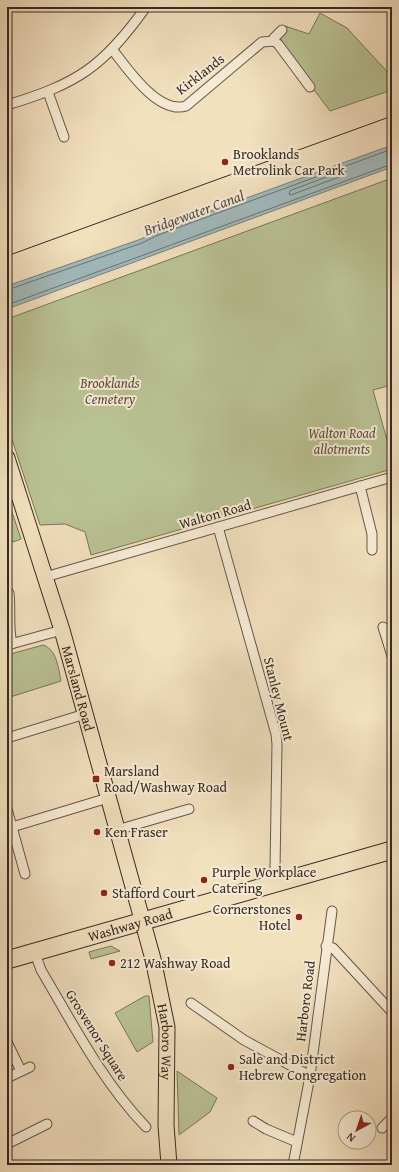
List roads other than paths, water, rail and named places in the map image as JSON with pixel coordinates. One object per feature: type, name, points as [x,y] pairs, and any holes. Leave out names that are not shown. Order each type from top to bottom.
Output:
[{"type":"highway","name":"Washway Road","points":[[7,960],[392,850]]},
{"type":"main road","name":"Marsland Road","points":[[7,458],[62,630],[143,920]]},
{"type":"main road","name":"Harboro Way","points":[[143,920],[167,1027],[166,1125],[169,1165]]},
{"type":"street","points":[[7,105],[48,92],[87,72],[112,49],[146,7]]},
{"type":"street","points":[[282,30],[274,38],[274,41],[282,49],[310,87]]},
{"type":"street","name":"Kirklands","points":[[112,49],[134,78],[145,88],[164,102],[183,107],[262,42],[274,41]]},
{"type":"street","points":[[48,92],[64,137]]},
{"type":"street","name":"Walton Road","points":[[45,577],[392,478]]},
{"type":"street","points":[[360,486],[372,534],[372,550]]},
{"type":"street","name":"Stanley Mount","points":[[218,527],[276,734],[276,869],[278,882]]},
{"type":"street","points":[[18,590],[8,592],[11,610],[9,644],[62,630]]},
{"type":"street","points":[[383,627],[392,656]]},
{"type":"street","points":[[7,738],[85,714]]},
{"type":"street","points":[[12,827],[108,798]]},
{"type":"street","points":[[7,809],[25,874]]},
{"type":"street","points":[[117,830],[189,809]]},
{"type":"street","name":"Harboro Road","points":[[293,1165],[310,1076],[326,946],[332,911]]},
{"type":"street","points":[[326,946],[333,948],[392,1012]]},
{"type":"street","name":"Grosvenor Square","points":[[35,953],[40,970],[103,1074],[125,1105],[146,1127]]},
{"type":"street","points":[[191,1003],[244,1040],[310,1076]]},
{"type":"street","points":[[7,1042],[26,1069],[7,1078]]},
{"type":"street","points":[[382,1128],[392,1118]]},
{"type":"street","points":[[253,1121],[266,1129],[297,1142]]},
{"type":"street","points":[[7,1144],[47,1124]]},
{"type":"water","points":[[392,145],[392,167],[7,309],[7,286],[141,239],[156,231]]},
{"type":"tram line","points":[[7,256],[392,116]]},
{"type":"place","name":"Brooklands Metrolink Car Park","points":[[225,162]]},
{"type":"place","name":"Marsland Road/Washway Road","points":[[96,779]]},
{"type":"place","name":"Ken Fraser","points":[[97,832]]},
{"type":"place","name":"Purple Workplace Catering","points":[[204,880]]},
{"type":"place","name":"Stafford Court","points":[[104,893]]},
{"type":"place","name":"Cornerstones Hotel","points":[[299,917]]},
{"type":"place","name":"212 Washway Road","points":[[112,963]]},
{"type":"place","name":"Sale and District Hebrew Congregation","points":[[231,1067]]},
{"type":"water label","name":"Bridgewater Canal","points":[[194,213]]},
{"type":"park label","name":"Brooklands Cemetery","points":[[110,392]]},
{"type":"park label","name":"Walton Road allotments","points":[[342,442]]}]
